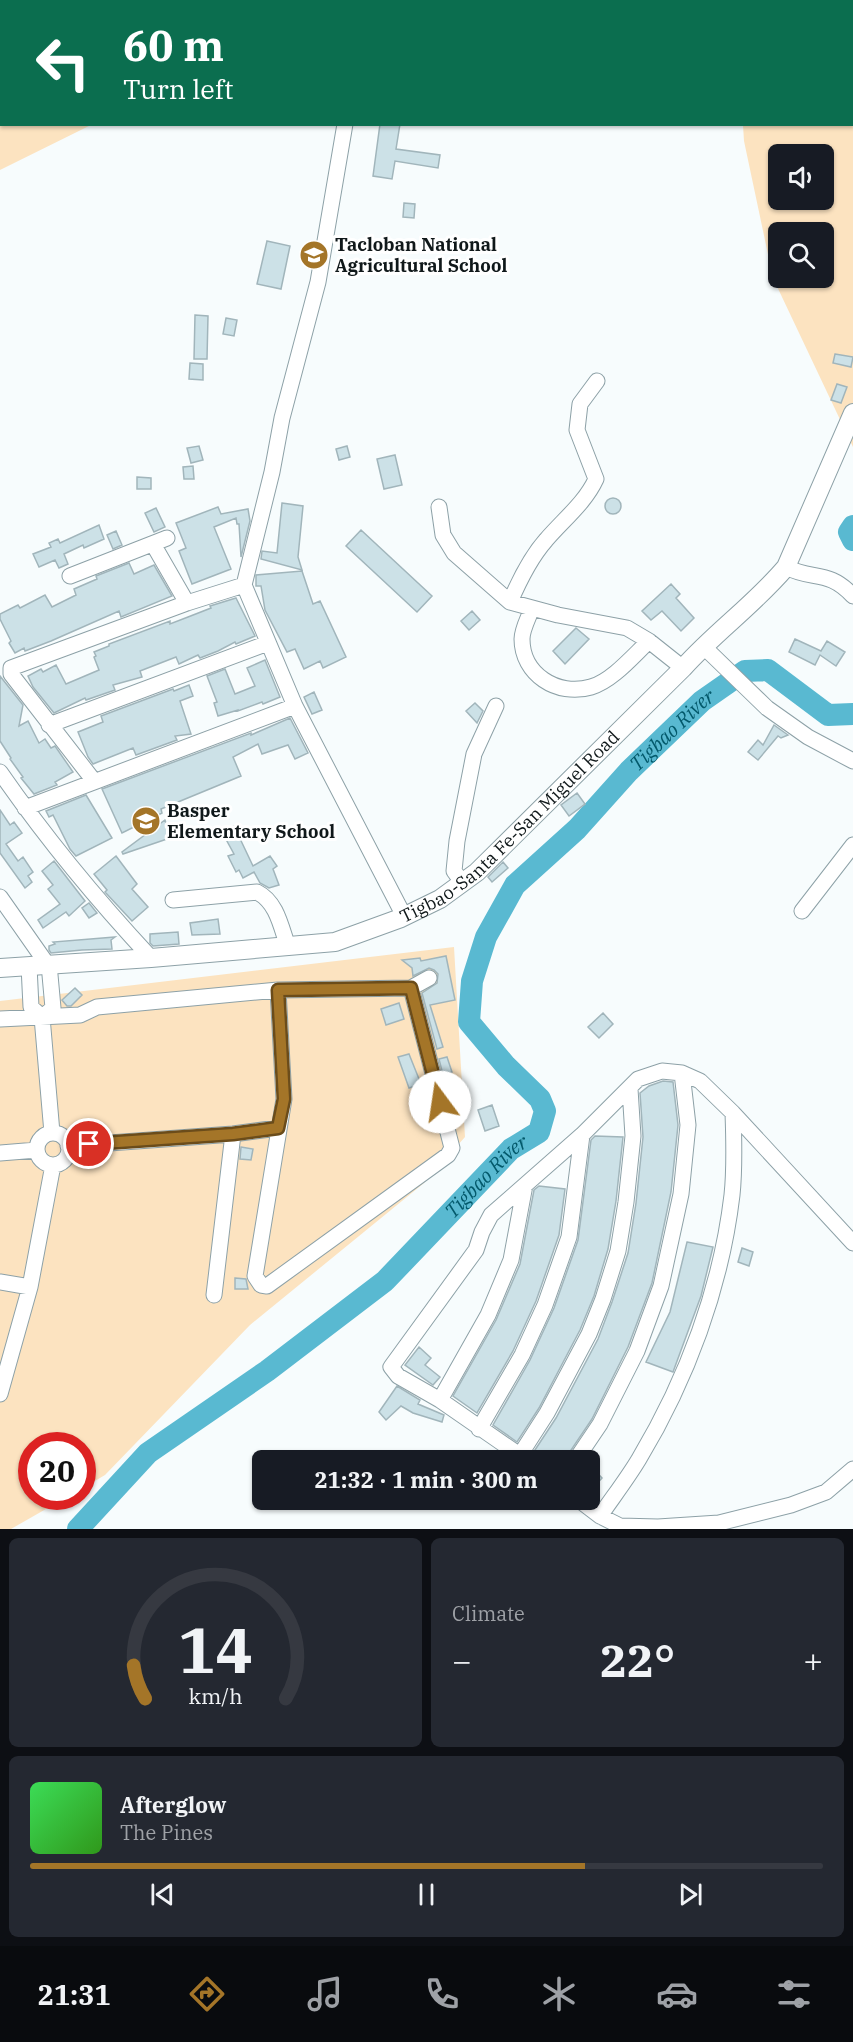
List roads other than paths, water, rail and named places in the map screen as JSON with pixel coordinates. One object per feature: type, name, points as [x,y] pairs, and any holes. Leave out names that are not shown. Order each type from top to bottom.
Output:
[{"type":"main road","name":"Tigbao-Santa Fe-San Miguel Road","points":[[0,968],[335,942],[404,916],[440,898],[477,872],[682,668],[709,651],[769,587],[786,567],[853,413]]},
{"type":"street","points":[[345,126],[318,282],[282,418],[272,472],[244,585],[295,706],[404,916]]},
{"type":"street","points":[[510,602],[520,579],[543,543],[589,495],[596,479],[577,430],[580,404],[597,381]]},
{"type":"street","points":[[439,507],[443,535],[454,553],[510,602],[627,628],[648,641],[682,668]]},
{"type":"street","points":[[70,576],[160,541],[187,603]]},
{"type":"street","points":[[786,567],[794,571],[832,578],[853,596]]},
{"type":"street","points":[[94,781],[11,674],[11,668],[187,603],[244,585]]},
{"type":"street","points":[[532,608],[522,637],[527,663],[542,681],[565,689],[591,687],[614,674],[648,641]]},
{"type":"street","points":[[49,725],[268,643]]},
{"type":"street","points":[[709,651],[766,708],[808,737],[853,761]]},
{"type":"street","points":[[25,808],[295,706]]},
{"type":"street","points":[[462,882],[454,871],[457,841],[474,754],[496,706]]},
{"type":"street","points":[[0,772],[25,808],[124,929],[152,958]]},
{"type":"street","points":[[802,911],[853,845]]},
{"type":"street","points":[[173,900],[257,892],[268,897],[273,905],[288,947]]},
{"type":"street","points":[[0,897],[42,965],[53,1008],[42,1017]]},
{"type":"street","points":[[42,965],[31,1007],[42,1017],[52,1133]]},
{"type":"street","points":[[0,1019],[80,1015],[97,1008],[278,990],[411,988],[429,978]]},
{"type":"street","points":[[278,990],[284,1099],[255,1276],[261,1285],[267,1286],[448,1155],[452,1148],[411,988]]},
{"type":"street","points":[[512,1450],[440,1400],[398,1376],[391,1367],[476,1250],[491,1215],[582,1135],[638,1079],[663,1071],[682,1073],[700,1081],[733,1113],[853,1243]]},
{"type":"street","points":[[582,1450],[600,1424],[637,1351],[661,1286],[681,1194],[688,1125],[682,1073]]},
{"type":"street","points":[[528,1450],[576,1359],[603,1299],[618,1251],[633,1136],[630,1089]]},
{"type":"street","points":[[600,1516],[638,1460],[655,1430],[705,1319],[716,1278],[732,1194],[733,1113]]},
{"type":"street","points":[[68,1146],[233,1134],[278,1128]]},
{"type":"street","points":[[52,1133],[62,1137],[68,1146],[63,1162],[53,1165],[44,1162],[36,1150],[42,1137],[52,1133]]},
{"type":"street","points":[[214,1295],[233,1134]]},
{"type":"street","points":[[479,1429],[522,1355],[544,1305],[569,1236],[582,1135]]},
{"type":"street","points":[[0,1153],[36,1150]]},
{"type":"street","points":[[0,1393],[30,1287],[53,1165]]},
{"type":"street","points":[[440,1400],[488,1315],[511,1260],[525,1185]]},
{"type":"street","points":[[0,1282],[30,1287]]},
{"type":"street","points":[[592,1510],[620,1526],[658,1527],[719,1523],[790,1505],[825,1492],[853,1469]]},
{"type":"waterway","name":"Tigbao River","points":[[853,526],[849,532],[853,540]]},
{"type":"waterway","name":"Tigbao River","points":[[78,1529],[148,1453],[267,1371],[385,1281],[511,1149],[539,1132],[545,1111],[540,1099],[506,1066],[469,1022],[472,981],[486,937],[515,885],[577,829],[629,771],[702,701],[745,671],[768,670],[828,715],[853,714]]},
{"type":"place","name":"Tacloban National Agricultural School","points":[[314,255]]},
{"type":"place","name":"Basper Elementary School","points":[[146,821]]}]
